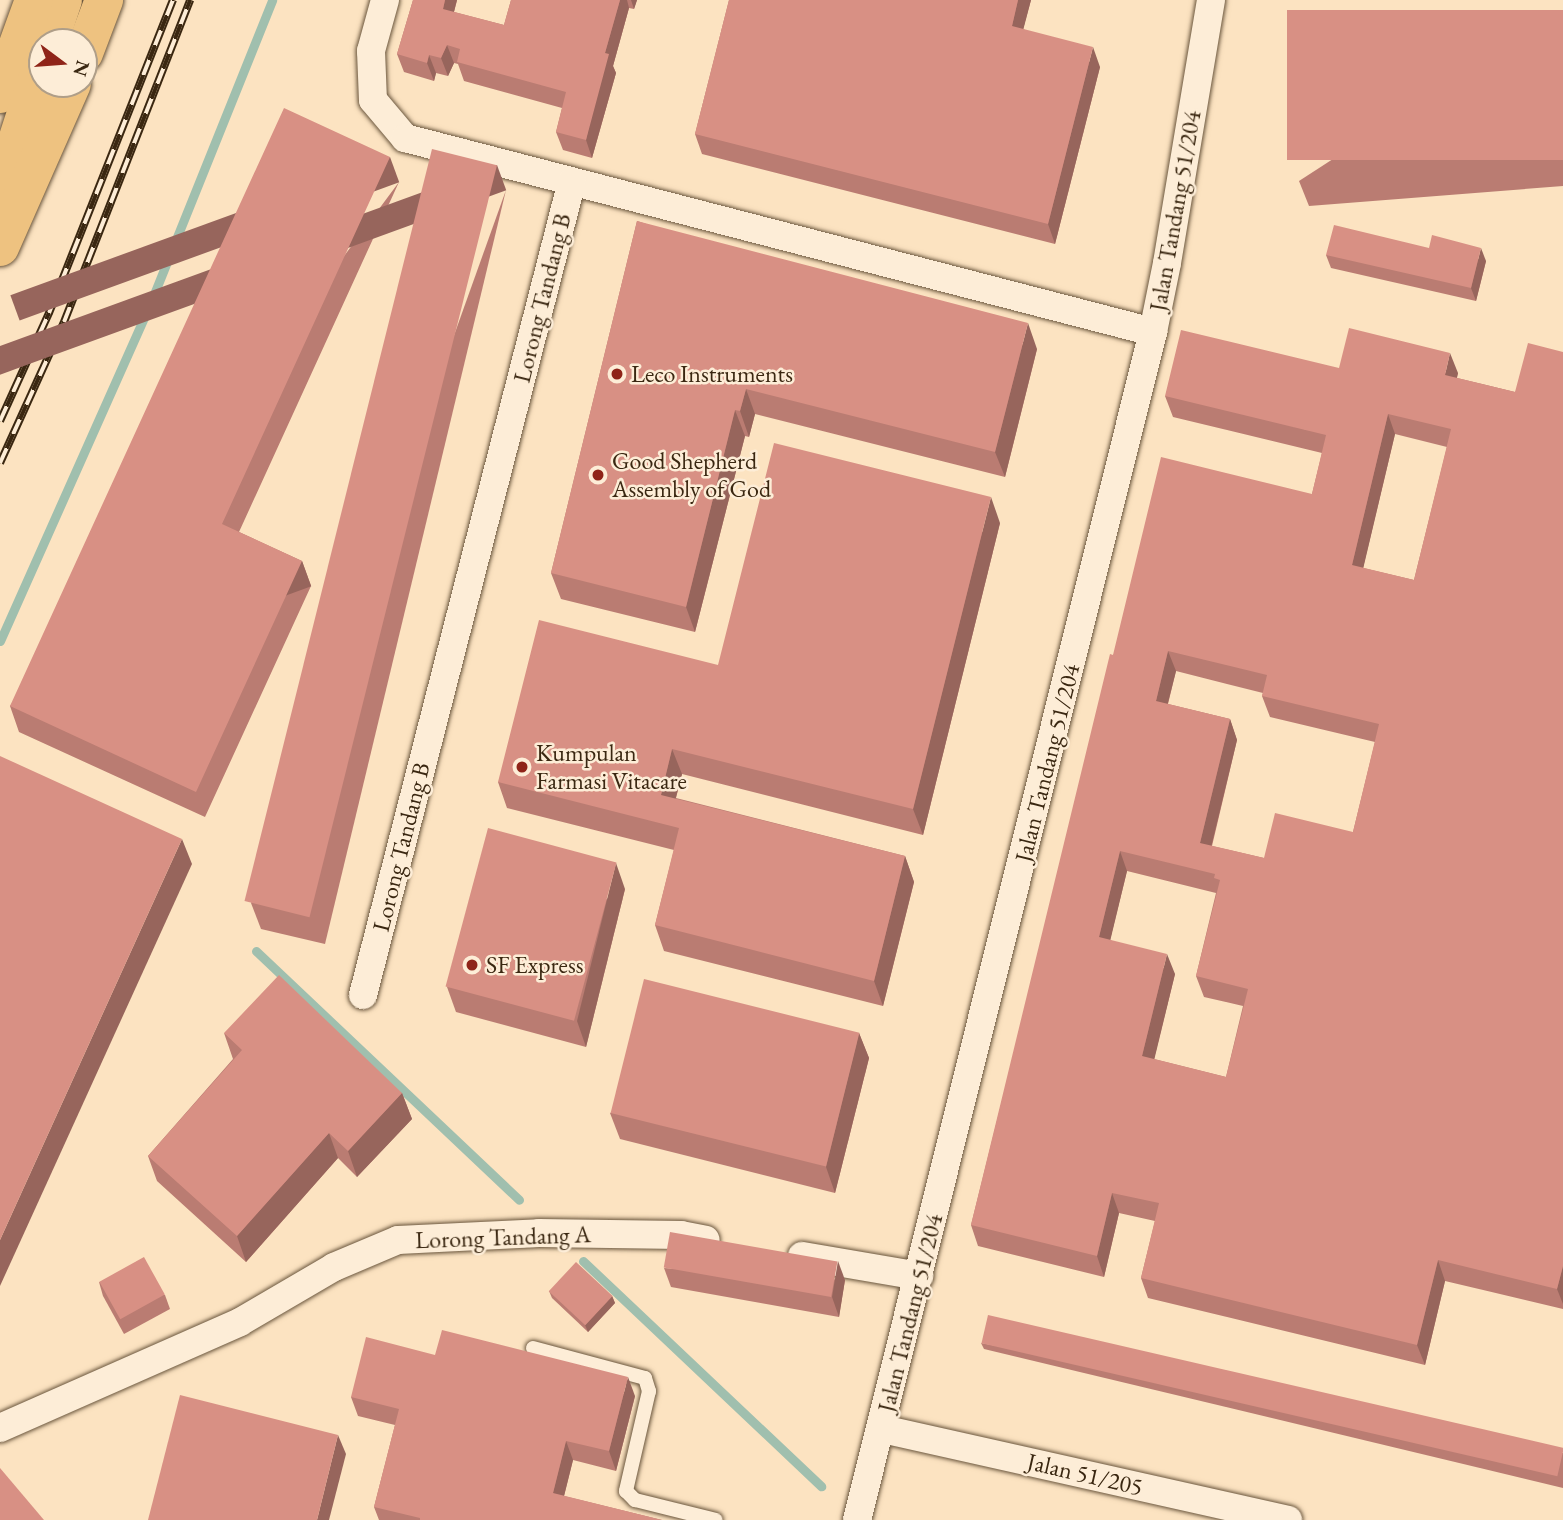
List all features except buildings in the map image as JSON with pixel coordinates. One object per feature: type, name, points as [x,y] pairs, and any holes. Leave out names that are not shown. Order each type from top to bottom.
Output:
[{"type":"highway","points":[[0,28],[9,0]]},
{"type":"highway","points":[[0,94],[34,0]]},
{"type":"highway","points":[[54,28],[63,0]]},
{"type":"highway","points":[[93,28],[104,0]]},
{"type":"highway","points":[[0,193],[31,98]]},
{"type":"highway","points":[[0,247],[66,98]]},
{"type":"street","points":[[385,0],[371,51],[373,100],[405,138],[572,181]]},
{"type":"street","name":"Jalan Tandang 51/204","points":[[857,1520],[882,1429],[1153,332],[1211,0]]},
{"type":"street","name":"Lorong Tandang B","points":[[363,995],[572,181],[1153,332]]},
{"type":"street","name":"Lorong Tandang A","points":[[0,1428],[240,1322],[334,1267],[398,1240],[539,1233],[681,1235],[734,1244]]},
{"type":"street","points":[[774,1251],[919,1276]]},
{"type":"street","name":"Jalan 51/205","points":[[882,1429],[1288,1520]]},
{"type":"lane","points":[[533,1348],[645,1378],[649,1391],[625,1491],[635,1500],[716,1520]]},
{"type":"waterway","points":[[0,641],[148,309],[272,0]]},
{"type":"waterway","points":[[256,951],[519,1200]]},
{"type":"waterway","points":[[583,1261],[821,1486]]},
{"type":"railway","points":[[0,421],[49,313],[173,0]]},
{"type":"railway","points":[[0,463],[64,322],[190,0]]},
{"type":"place","name":"Leco Instruments","points":[[617,374]]},
{"type":"place","name":"Good Shepherd Assembly of God","points":[[598,475]]},
{"type":"place","name":"Kumpulan Farmasi Vitacare","points":[[522,767]]},
{"type":"place","name":"SF Express","points":[[472,965]]}]
